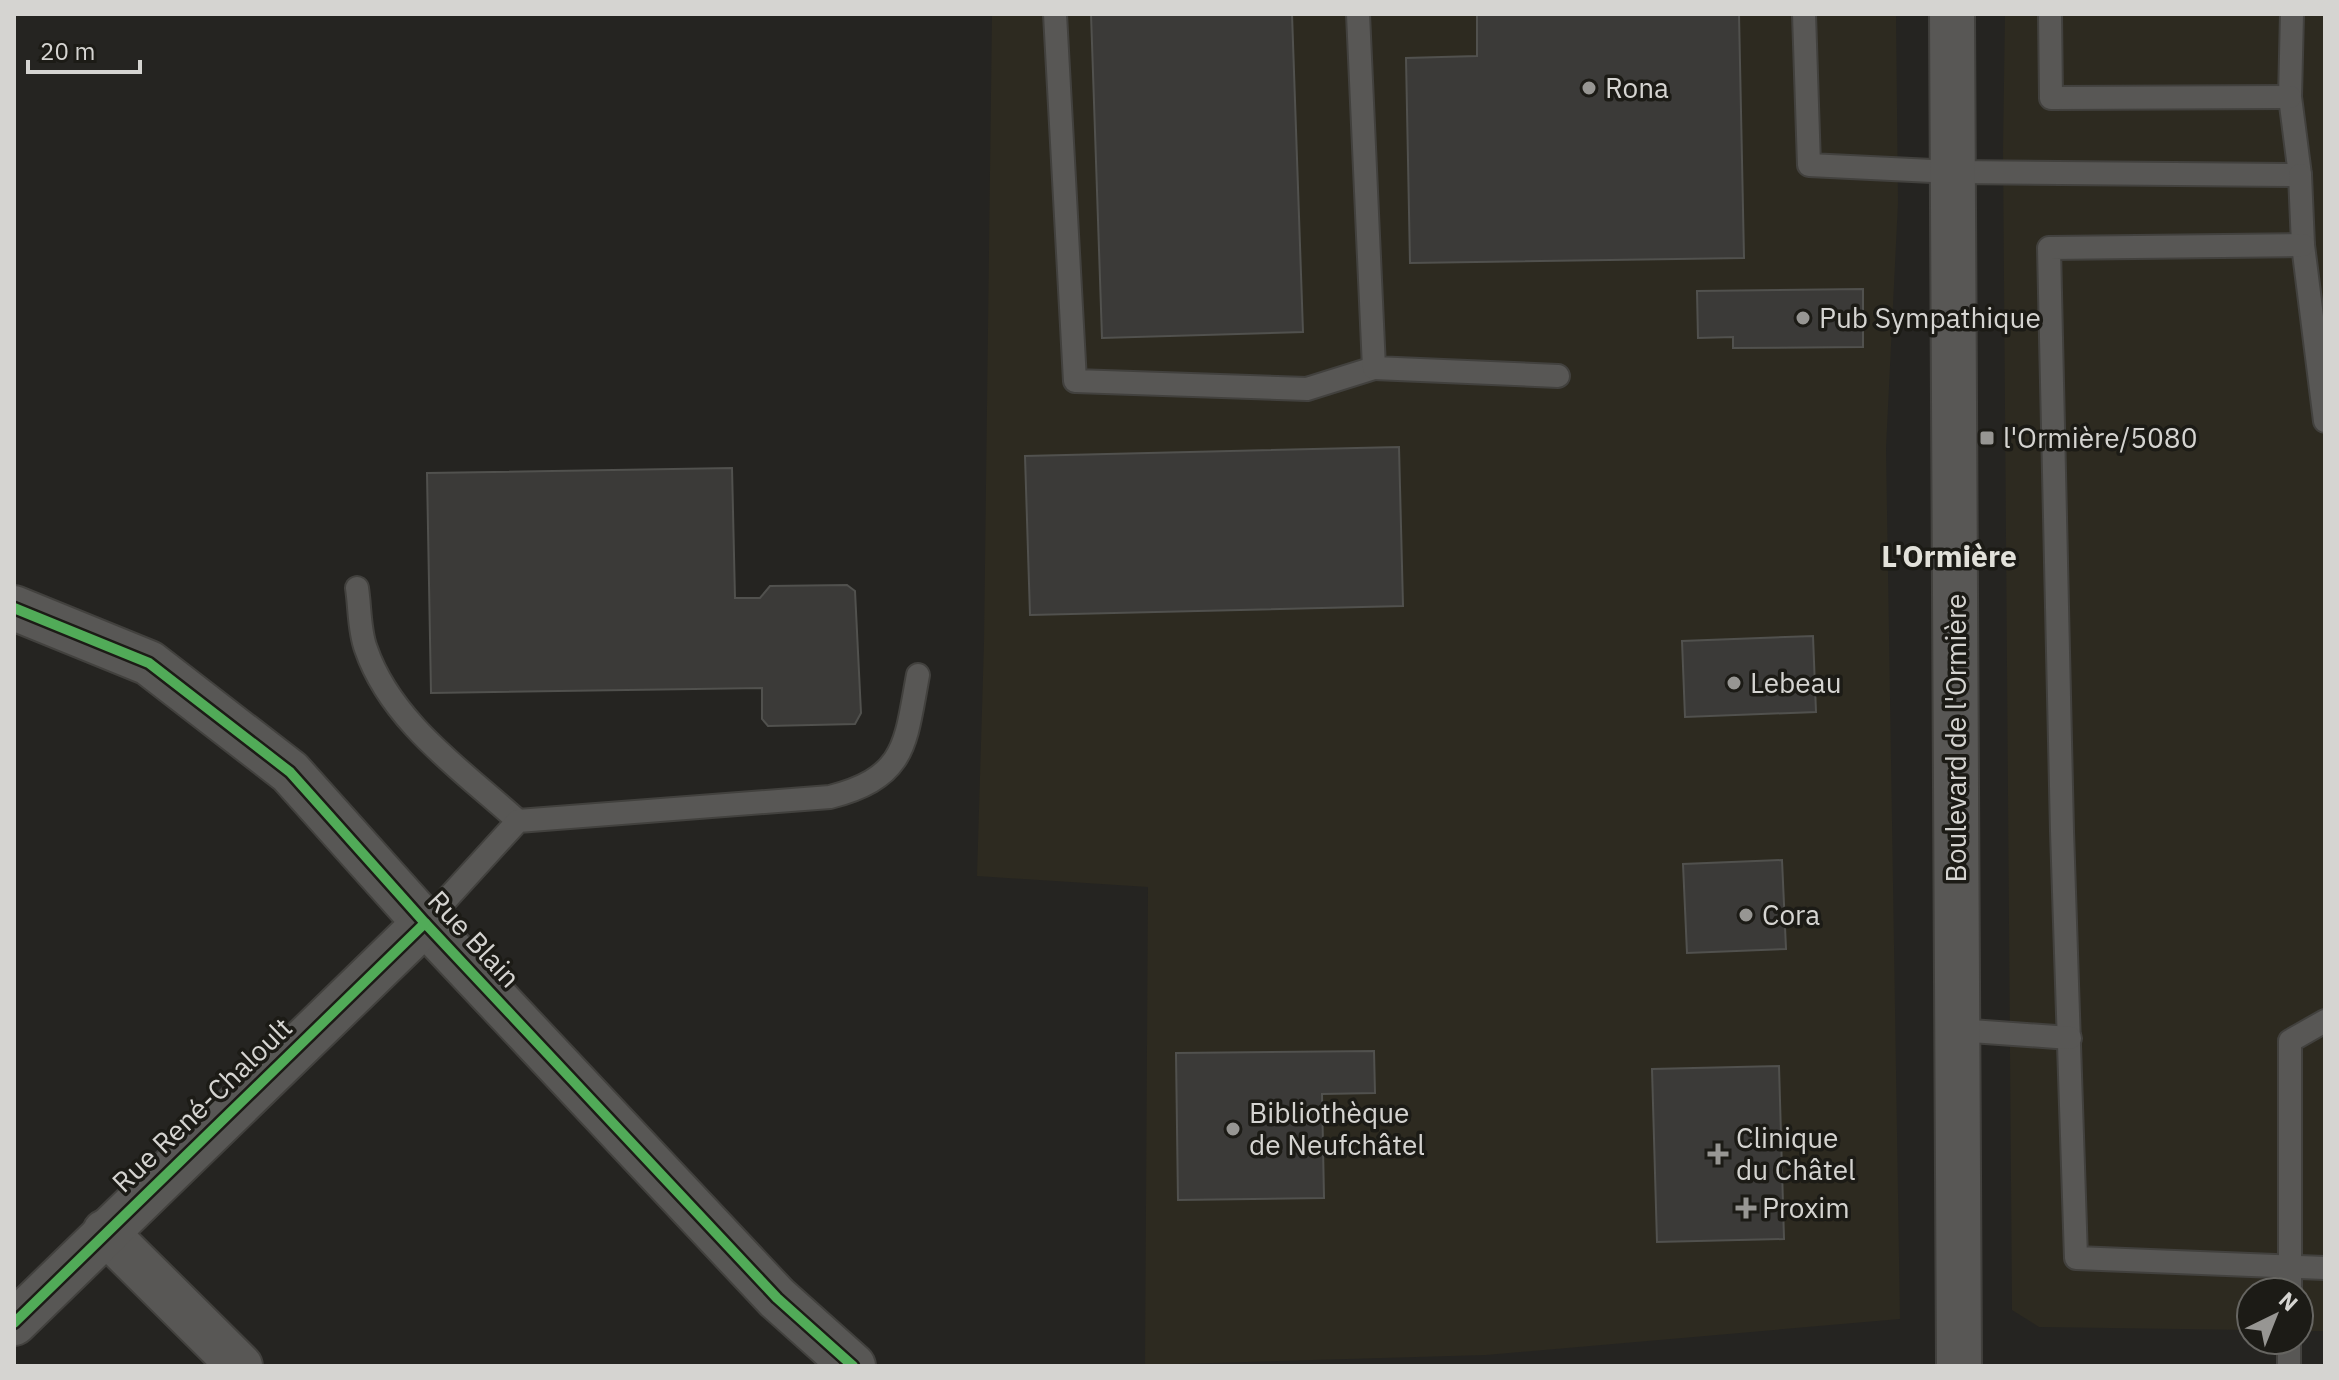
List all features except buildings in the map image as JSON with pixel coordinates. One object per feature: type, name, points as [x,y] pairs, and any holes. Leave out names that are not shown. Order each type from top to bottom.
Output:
[{"type":"street","name":"Boulevard de l'Ormière","points":[[1952,14],[1959,1366]]},
{"type":"street","name":"Rue Blain","points":[[14,608],[149,663],[290,772],[425,923],[777,1298],[853,1366]]},
{"type":"street","name":"Rue René-Chaloult","points":[[14,1323],[425,923]]},
{"type":"street","points":[[105,1232],[240,1366]]},
{"type":"lane","points":[[1055,14],[1075,381],[1307,389],[1374,368],[1558,376]]},
{"type":"lane","points":[[1358,14],[1374,368]]},
{"type":"lane","points":[[1804,14],[1809,165],[1953,172],[2300,175]]},
{"type":"lane","points":[[2050,14],[2051,98],[2290,97]]},
{"type":"lane","points":[[2292,14],[2290,97],[2300,175],[2303,245],[2325,421]]},
{"type":"lane","points":[[2303,245],[2049,248],[2076,1258],[2325,1268]]},
{"type":"lane","points":[[357,588],[365,647],[378,676],[414,726],[518,821]]},
{"type":"lane","points":[[425,923],[518,821],[830,797],[855,791],[878,780],[906,744],[918,675]]},
{"type":"lane","points":[[2290,1276],[2290,1041],[2325,1021]]},
{"type":"lane","points":[[1957,1030],[2070,1038]]},
{"type":"shaded area","points":[[992,14],[1896,14],[1898,203],[1886,448],[1900,1319],[1486,1355],[1145,1365],[1148,887],[977,876],[984,643]]},
{"type":"shaded area","points":[[2005,14],[2325,14],[2325,1331],[2315,1331],[2315,1276],[2235,1276],[2235,1330],[2039,1327],[2012,1310],[2003,151]]},
{"type":"cycle path","points":[[14,608],[149,663],[290,772],[425,923],[777,1298],[853,1366]]},
{"type":"cycle path","points":[[14,1323],[425,923]]},
{"type":"place","name":"Rona","points":[[1589,88]]},
{"type":"place","name":"Pub Sympathique","points":[[1803,318]]},
{"type":"place","name":"l'Ormière/5080","points":[[1987,438]]},
{"type":"place","name":"Lebeau","points":[[1734,683]]},
{"type":"place","name":"Cora","points":[[1746,915]]},
{"type":"place","name":"Bibliothèque de Neufchâtel","points":[[1233,1129]]},
{"type":"place","name":"Clinique du Châtel","points":[[1718,1154]]},
{"type":"place","name":"Proxim","points":[[1746,1208]]},
{"type":"district","name":"L'Ormière","points":[[1949,557]]}]
